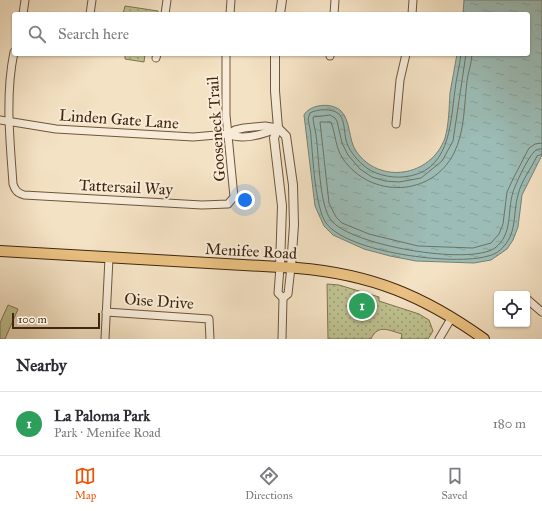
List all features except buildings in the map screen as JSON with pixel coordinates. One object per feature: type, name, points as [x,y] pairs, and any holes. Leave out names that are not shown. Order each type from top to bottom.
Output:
[{"type":"main road","name":"Menifee Road","points":[[0,251],[291,267],[320,270],[383,284],[427,302],[484,339]]},
{"type":"street","points":[[23,12],[26,0]]},
{"type":"street","points":[[90,12],[92,0]]},
{"type":"street","points":[[165,12],[167,0]]},
{"type":"street","points":[[230,12],[232,0]]},
{"type":"street","points":[[280,12],[282,0]]},
{"type":"street","points":[[334,12],[335,0]]},
{"type":"street","points":[[412,12],[413,0]]},
{"type":"street","points":[[9,121],[8,89],[13,56]]},
{"type":"street","name":"Gooseneck Trail","points":[[226,56],[225,93],[234,192],[232,201]]},
{"type":"street","points":[[275,56],[274,91],[278,128],[274,138],[282,206],[278,293],[283,298],[282,339]]},
{"type":"street","points":[[396,124],[400,80],[406,56]]},
{"type":"street","name":"Linden Gate Lane","points":[[0,120],[56,129],[194,138],[228,134],[235,137],[265,134],[278,128]]},
{"type":"street","name":"Linden Gate Lane","points":[[0,124],[9,121]]},
{"type":"street","name":"Tattersail Way","points":[[9,121],[15,189],[24,195],[202,205],[224,204],[232,201]]},
{"type":"street","points":[[278,128],[286,136],[293,185],[294,225],[291,267],[288,294],[283,298]]},
{"type":"street","points":[[105,339],[109,258]]},
{"type":"street","points":[[530,302],[542,312]]},
{"type":"street","name":"Oise Drive","points":[[106,312],[209,319],[210,339]]},
{"type":"street","points":[[439,339],[452,317]]},
{"type":"green space","points":[[125,6],[158,11],[158,12],[124,12]]},
{"type":"green space","points":[[125,56],[145,56],[144,62],[125,59]]},
{"type":"green space","points":[[327,284],[339,285],[379,297],[379,301],[419,314],[429,320],[433,331],[428,339],[401,339],[402,334],[385,329],[377,331],[371,339],[328,339]]},
{"type":"green space","points":[[8,305],[18,309],[5,339],[0,339],[0,323]]},
{"type":"water","points":[[464,0],[542,0],[542,155],[522,195],[518,227],[513,240],[507,249],[491,260],[474,263],[416,261],[390,256],[364,249],[333,235],[324,226],[315,206],[304,115],[311,108],[327,105],[337,108],[344,115],[353,146],[356,151],[366,162],[378,169],[391,172],[404,172],[417,168],[428,161],[438,151],[445,138],[448,122],[450,93],[457,56],[530,56],[530,12],[463,12]]},
{"type":"place","name":"La Paloma Park","points":[[362,306]]}]
